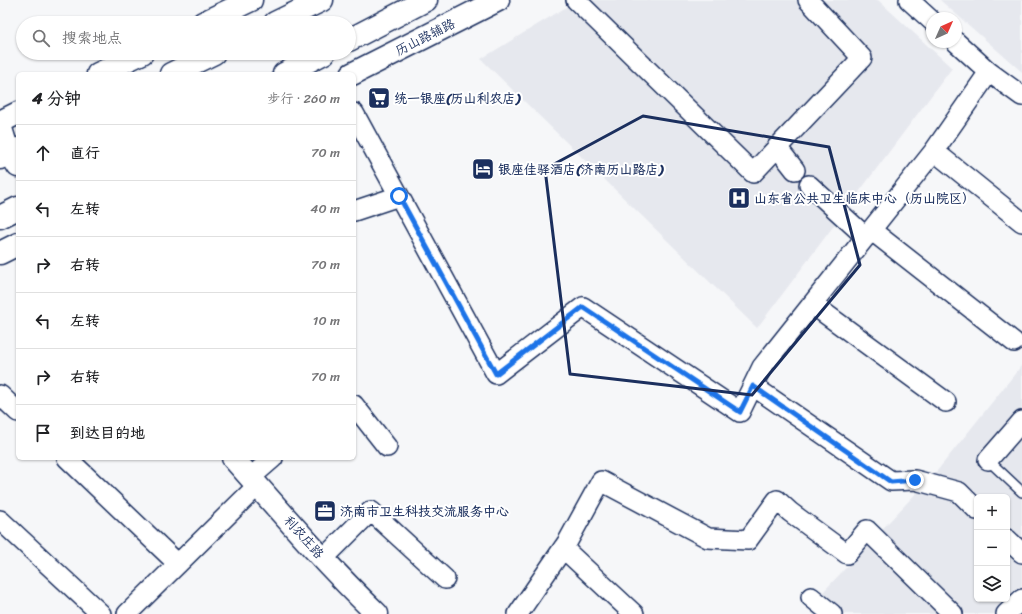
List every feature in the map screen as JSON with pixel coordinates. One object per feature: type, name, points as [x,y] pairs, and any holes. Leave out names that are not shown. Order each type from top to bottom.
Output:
[{"type":"street","points":[[218,16],[251,0]]},
{"type":"street","points":[[289,16],[322,0]]},
{"type":"street","points":[[356,36],[426,0]]},
{"type":"street","name":"历山路辅路","points":[[356,72],[498,0]]},
{"type":"street","points":[[576,0],[753,173],[862,58],[808,0]]},
{"type":"street","points":[[909,0],[926,16]]},
{"type":"street","points":[[962,47],[989,72],[1022,96]]},
{"type":"street","points":[[102,72],[127,60]]},
{"type":"street","points":[[175,72],[200,60]]},
{"type":"street","points":[[288,72],[311,60]]},
{"type":"street","points":[[356,117],[496,374],[583,307],[740,412],[762,367],[934,151],[989,72]]},
{"type":"street","points":[[5,119],[11,157]]},
{"type":"street","points":[[777,147],[795,170]]},
{"type":"street","points":[[934,151],[1022,222]]},
{"type":"street","points":[[809,185],[868,234],[1014,342]]},
{"type":"street","points":[[356,210],[399,196]]},
{"type":"street","points":[[0,217],[16,209]]},
{"type":"street","points":[[0,254],[16,245]]},
{"type":"street","points":[[812,304],[946,402]]},
{"type":"street","points":[[753,386],[891,482],[915,480],[959,492],[974,507]]},
{"type":"street","points":[[0,395],[16,410]]},
{"type":"street","points":[[356,408],[387,447]]},
{"type":"street","points":[[988,460],[1022,421]]},
{"type":"street","points":[[69,460],[178,564]]},
{"type":"street","name":"利农庄路","points":[[234,460],[323,559],[377,614]]},
{"type":"street","points":[[127,614],[178,564],[254,482],[271,460]]},
{"type":"street","points":[[518,614],[563,548],[601,481],[708,538],[748,540],[777,500],[790,512],[846,554],[867,530],[953,614]]},
{"type":"street","points":[[323,559],[371,511],[445,579]]},
{"type":"street","points":[[0,520],[101,614]]},
{"type":"street","points":[[1010,542],[1022,553]]},
{"type":"street","points":[[563,548],[634,614]]},
{"type":"street","points":[[811,597],[832,614]]},
{"type":"street","points":[[1006,614],[1022,599]]},
{"type":"lane","points":[[988,460],[1022,492]]},
{"type":"highlighted area","points":[[643,116],[829,147],[860,265],[752,395],[570,374],[545,169]]},
{"type":"shaded area","name":"山东省公共卫生临床中心（历山院区）","points":[[578,0],[878,0],[926,44],[926,48],[930,48],[952,68],[757,328],[481,59]]},
{"type":"shaded area","points":[[940,0],[1022,0],[1022,72],[962,19],[962,12],[954,12]]},
{"type":"shaded area","points":[[1022,365],[1022,614],[815,614],[808,608],[937,471]]},
{"type":"place","name":"统一银座(历山利农店)","points":[[379,98]]},
{"type":"place","name":"银座佳驿酒店(济南历山路店)","points":[[483,169]]},
{"type":"place","name":"山东省公共卫生临床中心（历山院区）","points":[[739,198]]},
{"type":"place","name":"济南市卫生科技交流服务中心","points":[[325,511]]},
{"type":"route","points":[[399,196],[496,374],[583,307],[740,412],[753,386],[891,482],[915,480]]}]
